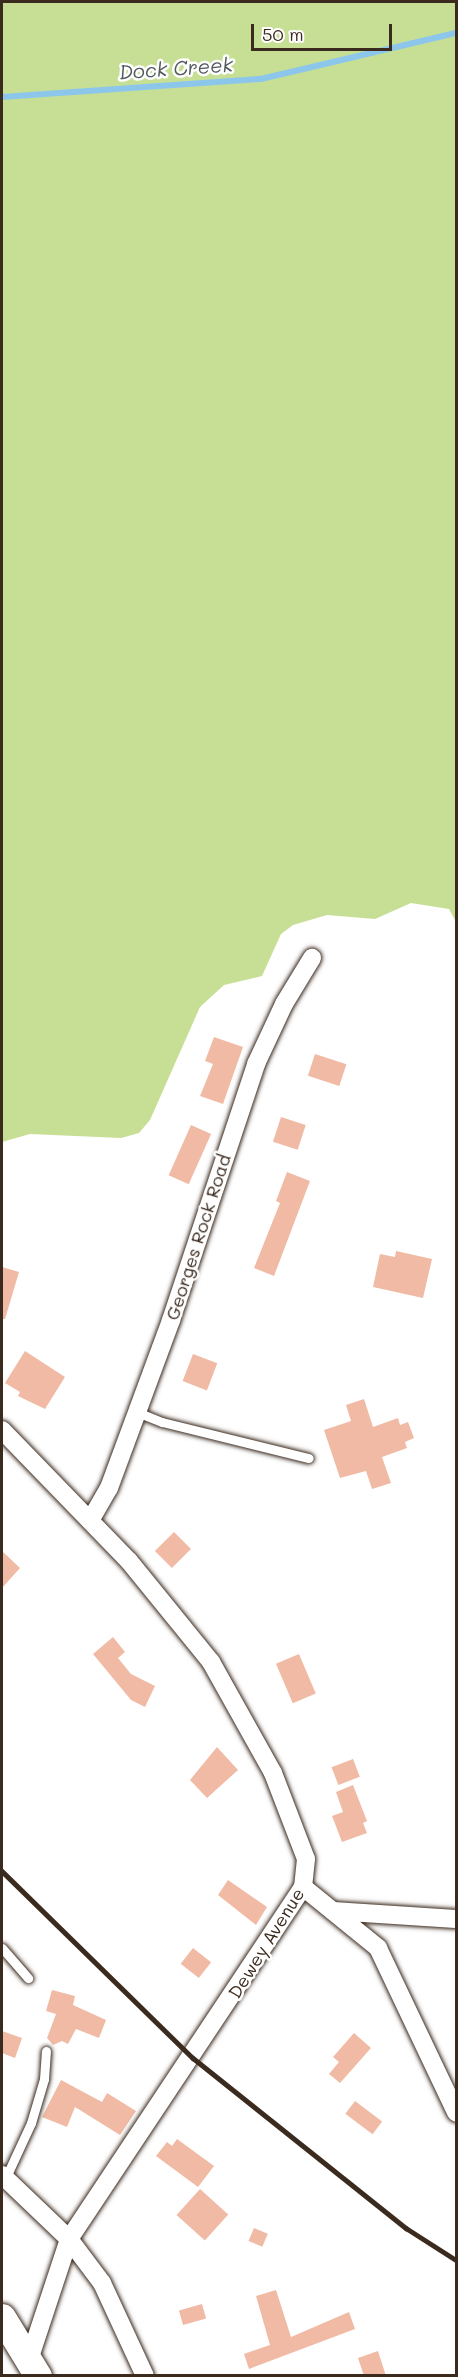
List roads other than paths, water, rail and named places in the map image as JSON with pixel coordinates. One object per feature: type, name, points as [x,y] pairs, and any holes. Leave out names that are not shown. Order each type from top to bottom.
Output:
[{"type":"main road","points":[[2,2317],[34,2368]]},
{"type":"street","name":"Georges Rock Road","points":[[91,1519],[109,1488],[137,1412],[255,1064],[312,958]]},
{"type":"street","name":"Dewey Avenue","points":[[2,1430],[91,1519],[211,1662],[273,1773],[306,1859],[303,1887],[69,2239],[34,2368]]},
{"type":"street","points":[[303,1887],[378,1948],[456,2112]]},
{"type":"street","points":[[333,1911],[456,1919]]},
{"type":"street","points":[[4,2176],[69,2239],[102,2283],[145,2376]]},
{"type":"lane","points":[[137,1412],[162,1422],[309,1458]]},
{"type":"lane","points":[[2,1948],[28,1978]]},
{"type":"lane","points":[[4,2176],[31,2123],[44,2079],[46,2051]]},
{"type":"waterway","name":"Dock Creek","points":[[2,97],[261,79],[456,33]]},
{"type":"railway","points":[[2,1871],[193,2058],[406,2228],[456,2260]]}]
